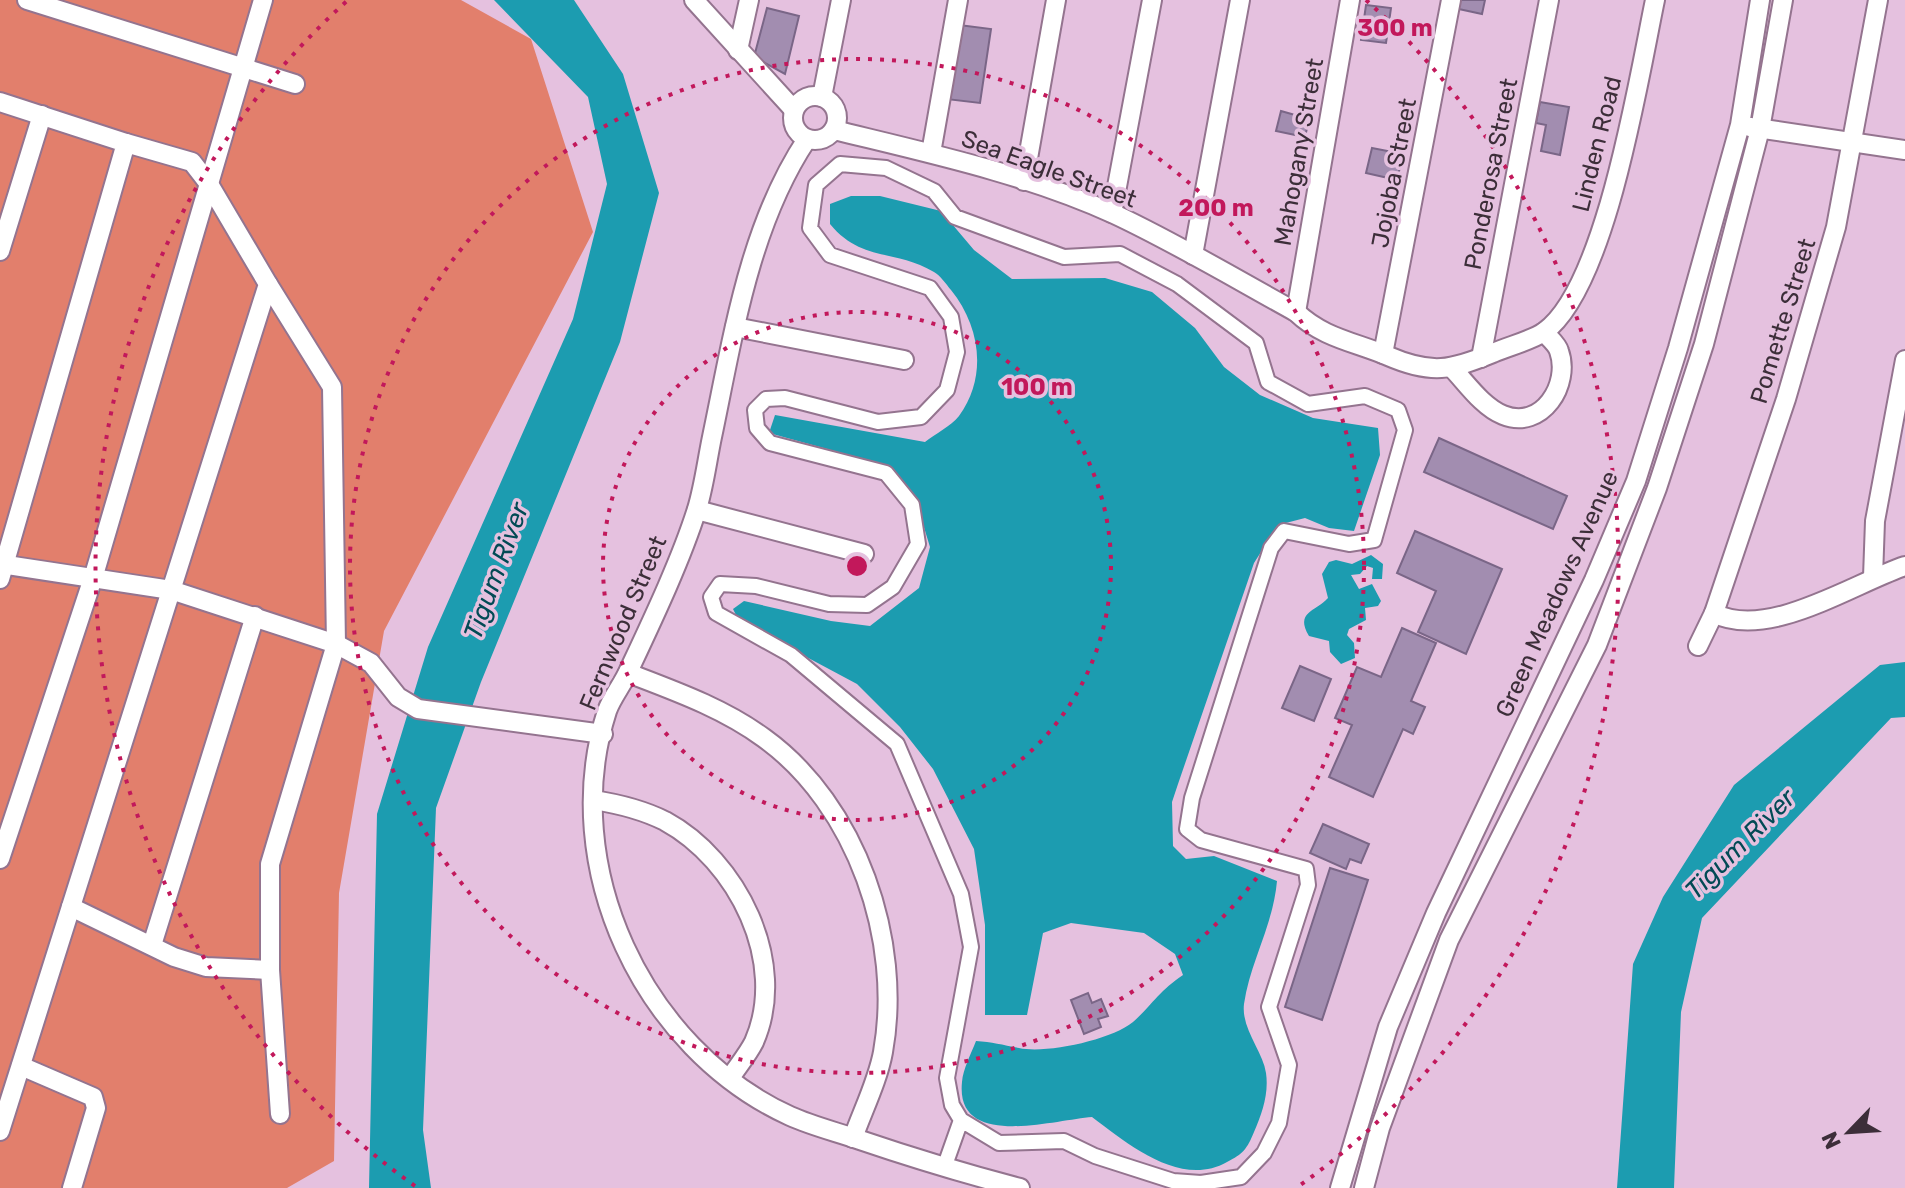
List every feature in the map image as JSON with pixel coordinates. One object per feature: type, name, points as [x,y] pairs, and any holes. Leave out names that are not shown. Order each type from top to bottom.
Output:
[{"type":"street","points":[[27,0],[295,84]]},
{"type":"street","points":[[0,859],[94,575],[263,0]]},
{"type":"street","points":[[694,0],[794,110],[796,130],[807,139],[825,139],[834,130],[837,115],[834,107],[822,97],[805,98],[794,110]]},
{"type":"street","points":[[738,50],[749,0]]},
{"type":"street","points":[[822,97],[841,0]]},
{"type":"street","points":[[931,153],[958,0]]},
{"type":"street","points":[[1024,181],[1056,0]]},
{"type":"street","points":[[1112,213],[1152,0]]},
{"type":"street","points":[[1193,255],[1240,0]]},
{"type":"street","name":"Mahogany Street","points":[[1296,312],[1350,0]]},
{"type":"street","name":"Jojoba Street","points":[[1383,354],[1451,0]]},
{"type":"street","name":"Ponderosa Street","points":[[1481,358],[1549,0]]},
{"type":"street","name":"Linden Road","points":[[1544,332],[1569,306],[1615,189],[1655,0]]},
{"type":"street","name":"Green Meadows Avenue","points":[[1340,1188],[1388,1027],[1436,913],[1594,580],[1636,481],[1678,348],[1740,125],[1760,0]]},
{"type":"street","name":"Green Meadows Avenue","points":[[1364,1188],[1400,1070],[1449,940],[1597,645],[1657,488],[1704,344],[1760,129],[1783,0]]},
{"type":"street","name":"Pomette Street","points":[[1698,646],[1714,613],[1786,399],[1836,227],[1878,0]]},
{"type":"street","points":[[0,102],[192,162],[209,184],[332,387],[336,644],[270,864],[270,970],[280,1114]]},
{"type":"street","points":[[0,251],[42,115]]},
{"type":"street","points":[[1740,125],[1905,150]]},
{"type":"street","name":"Sea Eagle Street","points":[[834,130],[931,153],[1024,181],[1112,213],[1296,312],[1309,324],[1346,344],[1407,364],[1453,369],[1544,332]]},
{"type":"street","name":"Fernwood Street","points":[[807,139],[790,163],[766,218],[735,327],[697,510],[628,673],[608,709],[594,800],[597,867],[614,924],[661,1011],[688,1042],[730,1078],[790,1116],[944,1168],[1020,1188]]},
{"type":"street","points":[[126,143],[2,569],[94,575],[171,590],[255,616],[336,644],[371,663],[398,697],[418,709],[603,734]]},
{"type":"street","points":[[840,164],[886,168],[934,191],[955,217],[1064,257],[1120,254],[1177,284],[1256,343],[1268,382],[1308,404],[1365,396],[1398,410],[1405,430],[1374,540],[1349,544],[1284,531],[1271,548],[1192,798],[1187,829],[1201,840],[1306,869],[1308,885],[1269,1007],[1289,1065],[1279,1123],[1264,1153],[1241,1177],[1201,1183],[1173,1181],[1064,1141],[999,1143],[961,1120],[952,1105],[947,1078],[971,947],[961,894],[897,744],[791,655],[716,613],[711,597],[720,584],[756,586],[829,604],[867,605],[893,587],[918,544],[912,505],[886,473],[770,443],[757,428],[755,410],[766,399],[785,398],[878,422],[921,417],[947,390],[957,352],[951,317],[930,288],[830,255],[810,228],[816,185],[840,164]]},
{"type":"street","points":[[0,1131],[268,284]]},
{"type":"street","points":[[735,327],[904,360]]},
{"type":"street","points":[[1453,369],[1488,406],[1505,416],[1535,413],[1555,399],[1562,371],[1559,349],[1544,332]]},
{"type":"street","points":[[1873,577],[1875,521],[1905,360]]},
{"type":"street","points":[[697,510],[864,554]]},
{"type":"street","points":[[1714,613],[1728,621],[1747,623],[1790,614],[1905,566]]},
{"type":"street","points":[[152,945],[255,616]]},
{"type":"street","points":[[628,673],[707,703],[765,739],[810,781],[845,830],[860,862],[872,902],[885,964],[887,1008],[883,1054],[853,1138]]},
{"type":"street","points":[[594,800],[640,811],[665,822],[695,842],[733,887],[752,920],[763,968],[762,1006],[754,1041],[730,1078]]},
{"type":"street","points":[[71,907],[174,957],[206,967],[270,970]]},
{"type":"street","points":[[21,1066],[93,1097],[96,1108],[72,1188]]},
{"type":"street","points":[[944,1168],[961,1120]]},
{"type":"shaded area","points":[[0,0],[461,0],[531,39],[593,232],[384,631],[339,893],[334,1161],[287,1188],[0,1188]]},
{"type":"water","name":"Tigum River","points":[[494,0],[574,0],[623,74],[659,193],[620,342],[481,682],[436,808],[423,1130],[431,1188],[369,1188],[377,814],[428,647],[573,319],[607,184],[588,97]]},
{"type":"water","points":[[851,196],[880,196],[941,211],[974,250],[1012,279],[1105,278],[1152,292],[1195,328],[1224,367],[1260,395],[1313,418],[1378,428],[1380,455],[1354,531],[1329,528],[1305,518],[1278,525],[1254,563],[1172,802],[1173,846],[1186,859],[1214,856],[1277,881],[1271,913],[1244,1004],[1246,1022],[1266,1073],[1264,1104],[1244,1150],[1210,1169],[1174,1167],[1156,1160],[1092,1117],[1010,1126],[990,1124],[974,1117],[964,1103],[962,1082],[976,1041],[1045,1049],[1094,1040],[1123,1029],[1183,975],[1175,954],[1144,933],[1071,923],[1043,933],[1027,1015],[985,1015],[985,925],[974,849],[933,769],[900,727],[857,684],[739,621],[733,609],[744,601],[831,621],[870,626],[919,588],[930,547],[915,498],[885,465],[769,433],[775,415],[925,442],[959,416],[974,384],[977,352],[969,319],[961,304],[934,272],[906,260],[866,250],[842,236],[830,224],[830,204]]},
{"type":"water","points":[[1371,555],[1383,564],[1382,579],[1372,579],[1373,568],[1367,566],[1360,574],[1351,575],[1359,589],[1372,584],[1381,601],[1378,606],[1365,608],[1366,620],[1349,629],[1347,635],[1354,643],[1355,658],[1341,664],[1330,652],[1329,641],[1309,636],[1305,617],[1328,598],[1322,574],[1329,562],[1336,560],[1352,564]]},
{"type":"water","name":"Tigum River","points":[[1905,662],[1905,717],[1891,718],[1702,918],[1681,1012],[1674,1188],[1617,1188],[1633,964],[1663,897],[1734,785],[1880,665]]},
{"type":"building","points":[[1456,0],[1485,0],[1482,14],[1454,8]]},
{"type":"building","points":[[1366,5],[1391,8],[1386,43],[1361,40]]},
{"type":"building","points":[[767,8],[799,16],[785,74],[754,57]]},
{"type":"building","points":[[959,25],[991,29],[980,103],[946,99]]},
{"type":"building","points":[[1540,102],[1569,107],[1560,155],[1541,151],[1546,125],[1536,123]]},
{"type":"building","points":[[1281,111],[1309,119],[1305,137],[1276,131]]},
{"type":"building","points":[[1372,148],[1403,154],[1397,180],[1366,173]]},
{"type":"building","points":[[1439,438],[1567,496],[1553,529],[1424,472]]},
{"type":"building","points":[[1415,531],[1502,569],[1466,654],[1418,632],[1436,591],[1397,573]]},
{"type":"building","points":[[1402,628],[1436,643],[1411,701],[1425,707],[1413,734],[1403,729],[1373,797],[1329,777],[1352,725],[1335,718],[1357,667],[1381,677]]},
{"type":"building","points":[[1300,666],[1331,679],[1314,721],[1282,708]]},
{"type":"building","points":[[1323,824],[1369,844],[1361,863],[1350,859],[1346,869],[1310,853]]},
{"type":"building","points":[[1330,868],[1368,880],[1322,1020],[1285,1007]]},
{"type":"building","points":[[1088,993],[1092,1003],[1101,999],[1108,1016],[1098,1019],[1101,1027],[1084,1034],[1071,1000]]}]
